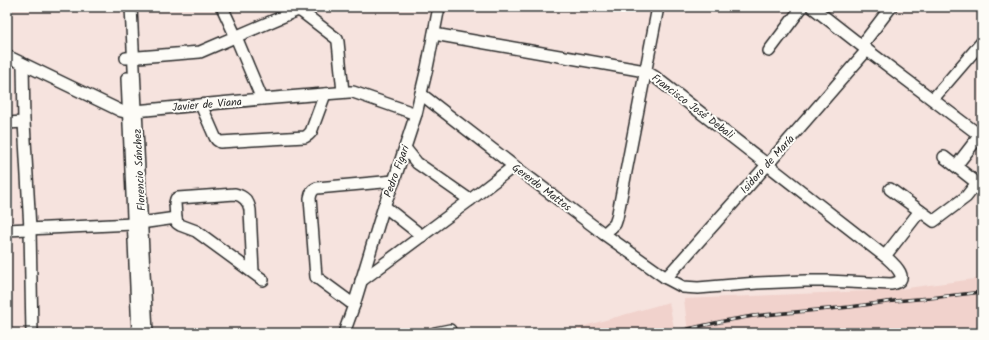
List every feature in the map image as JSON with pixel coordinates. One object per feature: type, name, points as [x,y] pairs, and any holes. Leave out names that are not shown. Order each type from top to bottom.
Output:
[{"type":"street","name":"Florencio Sánchez","points":[[123,7],[130,58]]},
{"type":"street","name":"Florencio Sánchez","points":[[131,7],[130,58],[137,224],[138,333]]},
{"type":"street","points":[[222,7],[262,98]]},
{"type":"street","name":"Pedro Figari","points":[[344,333],[384,206],[394,181],[416,114],[439,7]]},
{"type":"street","points":[[604,234],[615,224],[617,218],[658,7]]},
{"type":"street","points":[[769,52],[802,7]]},
{"type":"street","points":[[812,7],[981,136],[956,166]]},
{"type":"street","name":"Isidoro de María","points":[[666,278],[768,164],[865,48],[891,7]]},
{"type":"street","points":[[130,58],[200,52],[298,10],[337,39],[343,92]]},
{"type":"street","name":"Francisco José Debali","points":[[434,34],[645,71],[655,77],[768,164],[885,256],[898,268],[901,276],[900,280]]},
{"type":"street","points":[[933,100],[982,42]]},
{"type":"street","name":"Javier de Viana","points":[[7,56],[121,111],[201,105],[262,98],[353,92],[416,114]]},
{"type":"street","points":[[23,64],[24,122],[30,229],[32,333]]},
{"type":"street","points":[[201,105],[215,137],[220,142],[305,137],[311,132],[325,94]]},
{"type":"street","name":"Gererdo Mattos","points":[[421,94],[604,234],[666,278],[682,287],[698,288],[805,281],[891,284],[900,280]]},
{"type":"street","points":[[7,123],[24,122]]},
{"type":"street","points":[[405,148],[417,163],[470,200]]},
{"type":"street","points":[[890,189],[934,221],[966,197],[977,182],[944,157]]},
{"type":"street","points":[[360,281],[514,166]]},
{"type":"street","points":[[354,305],[316,277],[310,194],[316,188],[394,181]]},
{"type":"street","points":[[253,272],[250,210],[249,204],[243,197],[235,194],[178,198],[175,200],[174,203],[177,223],[196,231],[263,280]]},
{"type":"street","points":[[384,206],[422,236]]},
{"type":"street","points":[[885,256],[920,210]]},
{"type":"street","points":[[7,230],[137,224],[176,218]]},
{"type":"street","name":"Florencio Sánchez","points":[[137,224],[147,333]]},
{"type":"street","points":[[435,333],[450,330]]},
{"type":"shaded area","points":[[982,278],[982,327],[823,333],[688,333],[684,299],[892,290]]},
{"type":"shaded area","points":[[669,302],[675,333],[560,333]]},
{"type":"railway","points":[[670,333],[753,316],[982,292]]}]
